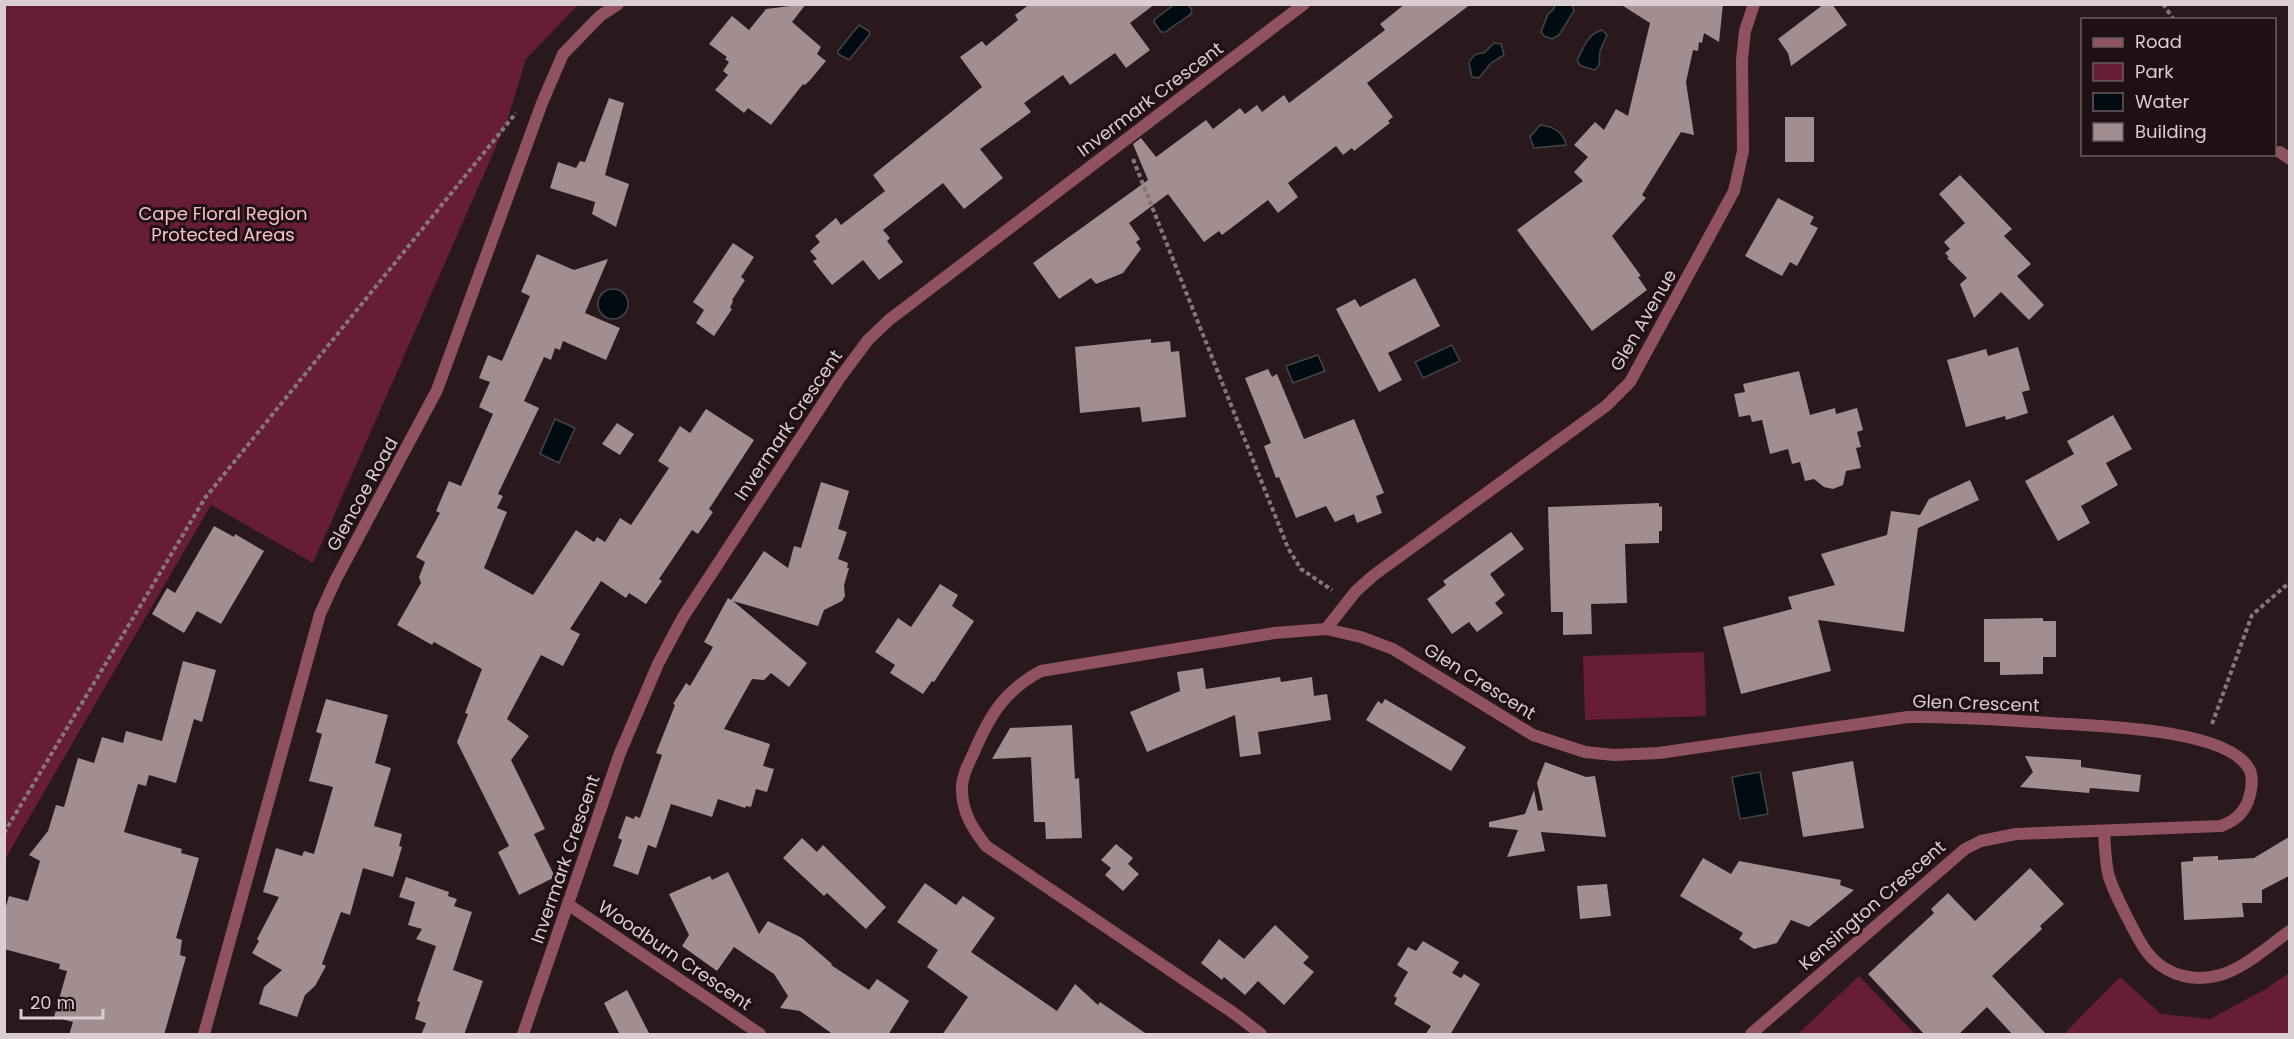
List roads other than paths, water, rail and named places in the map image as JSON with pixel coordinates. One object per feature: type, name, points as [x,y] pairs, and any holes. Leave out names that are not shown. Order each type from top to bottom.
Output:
[{"type":"street","name":"Glencoe Road","points":[[204,1035],[320,614],[336,579],[437,390],[542,103],[563,54],[600,16],[618,4]]},
{"type":"street","name":"Invermark Crescent","points":[[523,1035],[620,753],[658,664],[683,617],[839,379],[868,340],[890,320],[1304,4]]},
{"type":"street","name":"Glen Avenue","points":[[1326,629],[1348,600],[1374,575],[1606,406],[1630,382],[1734,191],[1743,151],[1742,60],[1745,31],[1754,4]]},
{"type":"street","name":"Glen Crescent","points":[[1261,1035],[1235,1014],[986,846],[972,828],[964,807],[964,774],[986,723],[1002,700],[1021,682],[1041,671],[1274,633],[1326,629],[1361,637],[1393,649],[1533,735],[1585,752],[1614,755],[1659,753],[1908,717],[1938,717],[2147,730],[2206,742],[2236,756],[2248,766],[2251,774],[2247,803],[2238,816],[2221,826],[2104,831]]},
{"type":"street","points":[[2104,831],[2109,876],[2117,896],[2141,943],[2152,958],[2166,969],[2183,977],[2202,978],[2220,975],[2237,967],[2289,931]]},
{"type":"street","name":"Kensington Crescent","points":[[1751,1035],[1965,849],[1998,836],[2104,831]]},
{"type":"street","name":"Woodburn Crescent","points":[[568,905],[760,1035]]},
{"type":"water","points":[[1175,4],[1188,5],[1192,10],[1191,14],[1165,32],[1161,32],[1154,22],[1155,19]]},
{"type":"water","points":[[1555,5],[1572,5],[1574,11],[1559,35],[1552,39],[1541,32],[1548,14]]},
{"type":"water","points":[[859,25],[870,34],[849,60],[838,54],[838,51]]},
{"type":"water","points":[[1602,30],[1607,35],[1600,51],[1599,65],[1595,70],[1581,66],[1577,61],[1586,42]]},
{"type":"water","points":[[1494,43],[1501,44],[1504,55],[1491,63],[1479,78],[1472,77],[1470,60],[1479,53],[1484,53]]},
{"type":"water","points":[[1540,125],[1557,130],[1566,145],[1534,148],[1530,137]]},
{"type":"water","points":[[613,289],[619,290],[627,298],[627,310],[619,318],[613,319],[607,318],[599,310],[598,304],[599,298],[607,290]]},
{"type":"water","points":[[1452,345],[1460,361],[1423,378],[1415,362]]},
{"type":"water","points":[[1318,355],[1325,371],[1293,383],[1286,366]]},
{"type":"water","points":[[555,419],[575,428],[559,463],[540,454]]},
{"type":"water","points":[[1760,772],[1768,814],[1740,819],[1732,777]]},
{"type":"park label","name":"Cape Floral Region Protected Areas","points":[[223,223]]}]
